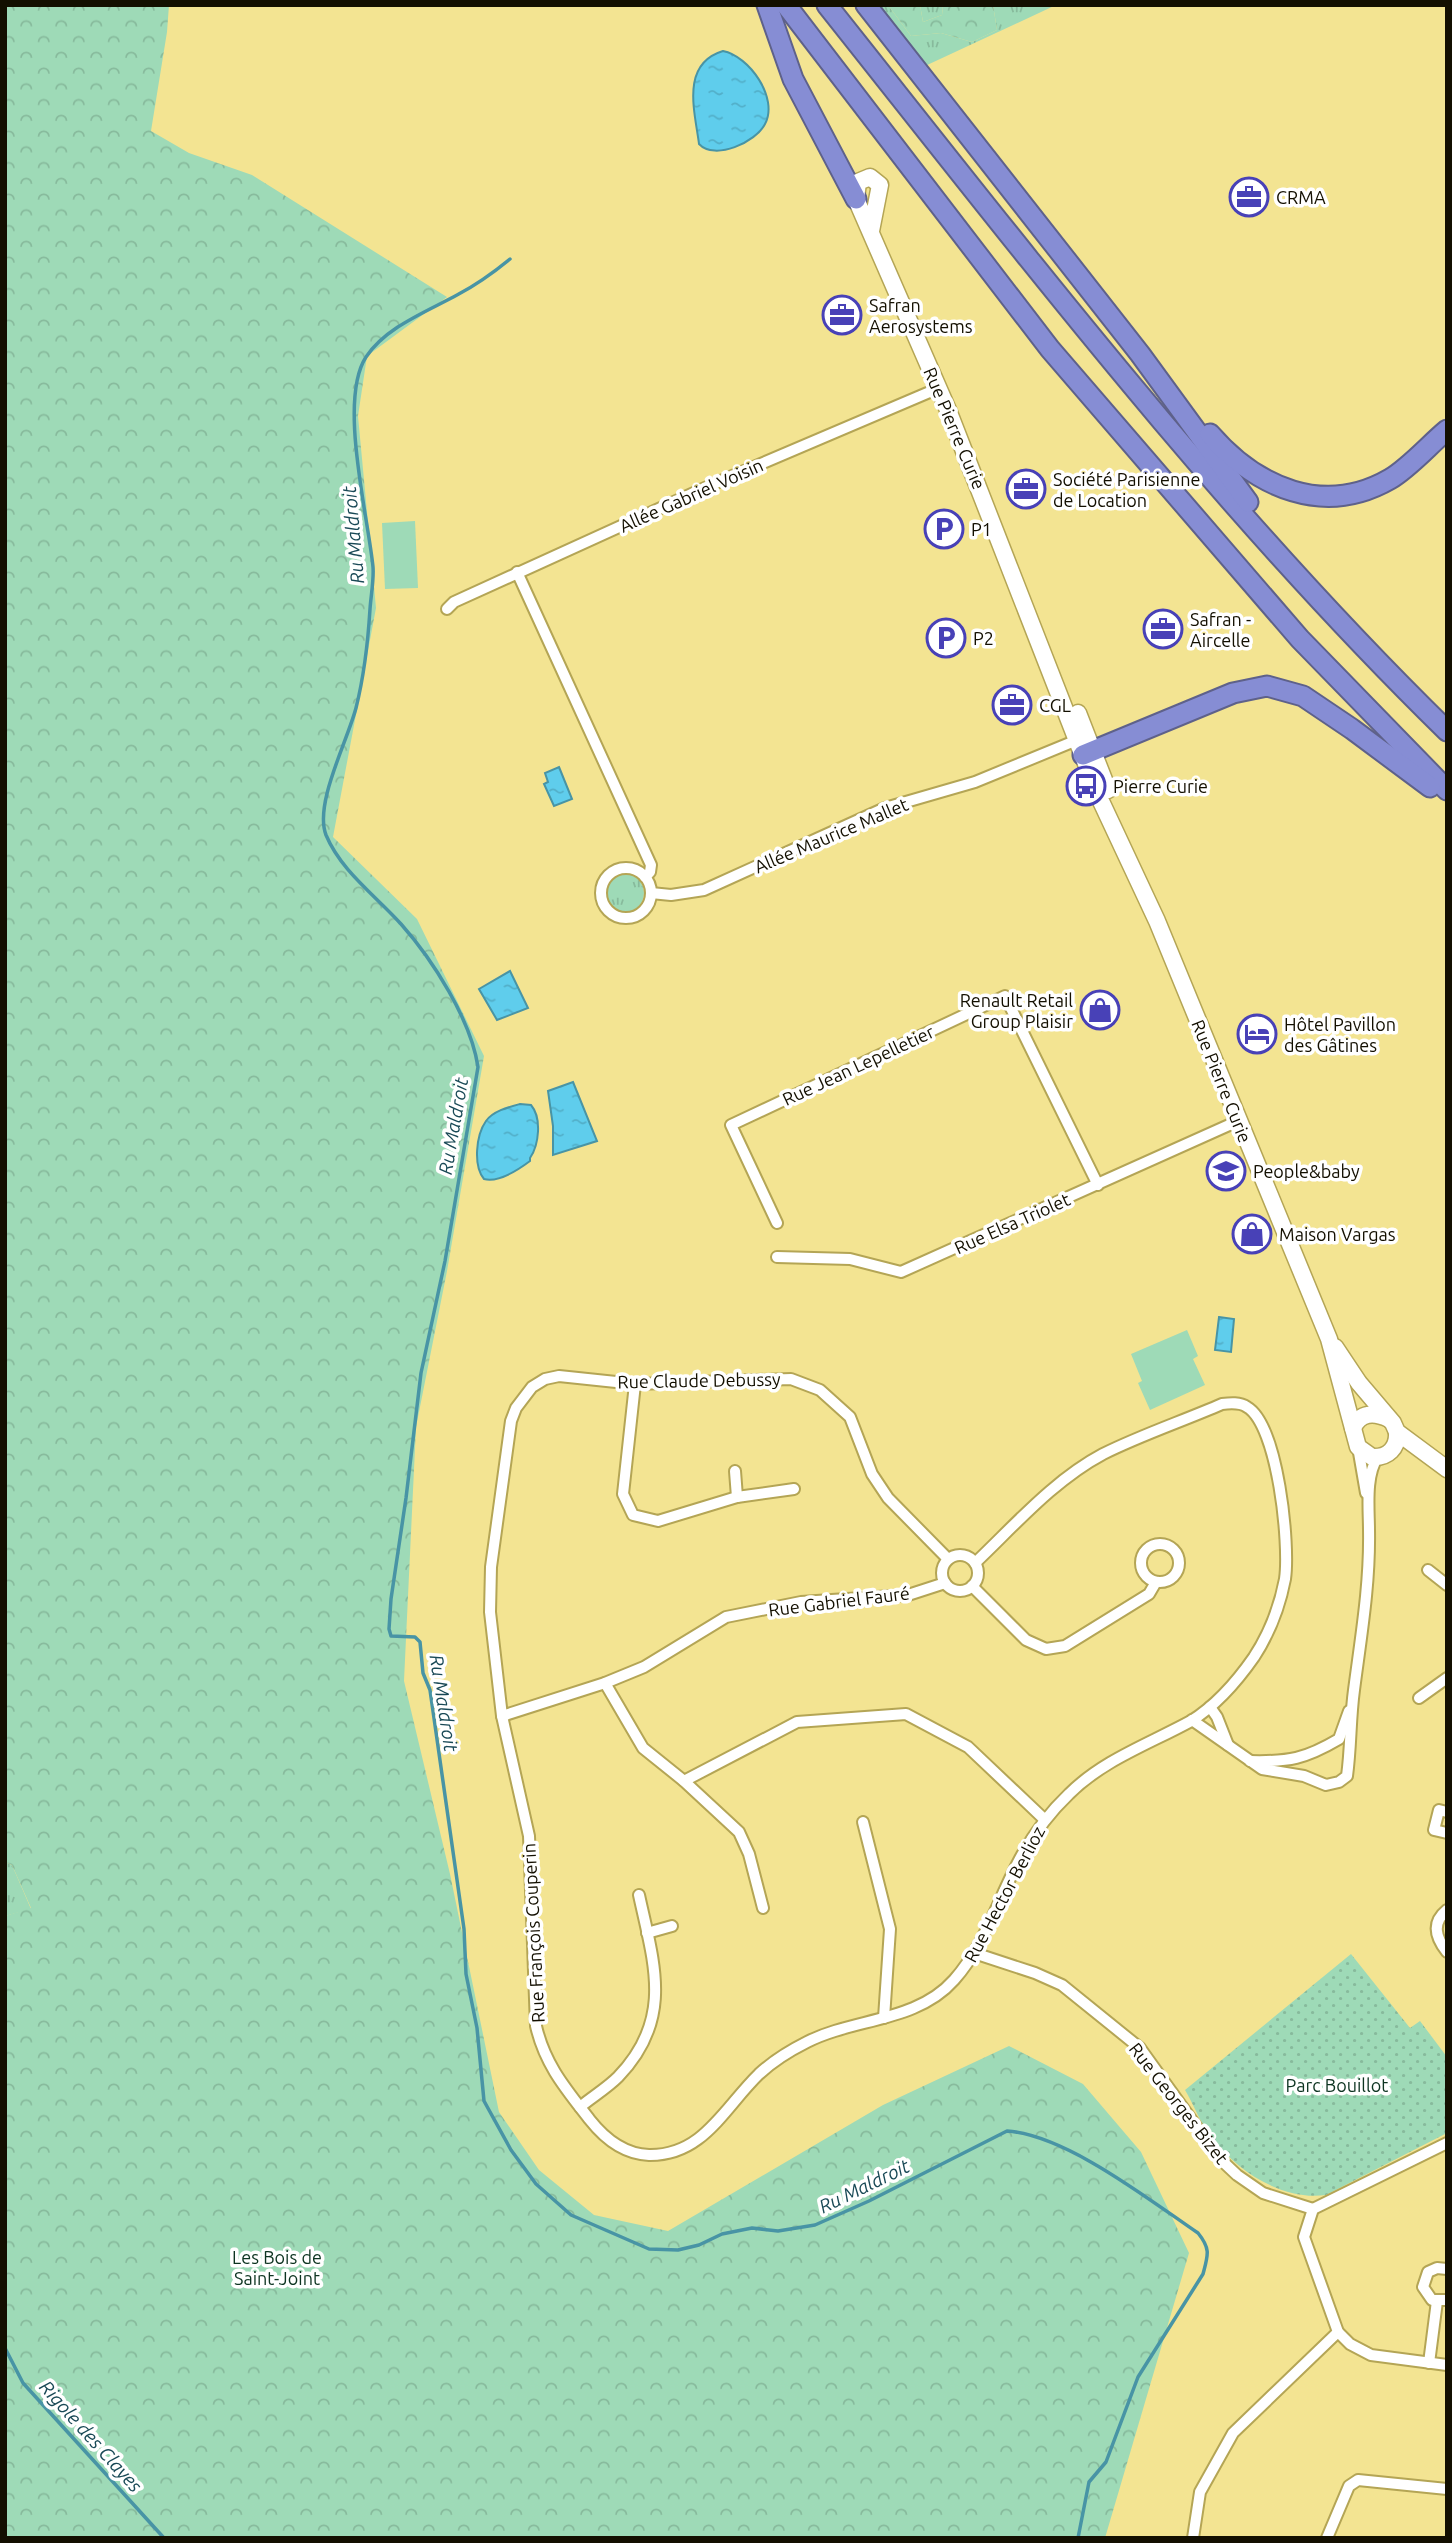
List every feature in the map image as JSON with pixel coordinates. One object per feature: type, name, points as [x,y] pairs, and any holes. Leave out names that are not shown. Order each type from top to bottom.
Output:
[{"type":"highway","points":[[767,5],[793,79],[856,199]]},
{"type":"highway","points":[[786,5],[1049,349],[1300,639],[1447,790]]},
{"type":"highway","points":[[827,5],[1128,383],[1297,575],[1447,731]]},
{"type":"highway","points":[[866,5],[1140,354],[1270,532],[1311,579],[1332,611]]},
{"type":"highway","points":[[1140,354],[1237,461],[1259,477],[1301,495],[1322,497],[1359,493],[1392,478],[1447,429]]},
{"type":"highway","points":[[1085,745],[1233,693],[1267,686],[1303,696],[1352,729],[1447,801]]},
{"type":"street","points":[[856,199],[858,182],[863,178],[870,177],[880,185],[871,231]]},
{"type":"street","name":"Rue Pierre Curie","points":[[856,199],[939,388],[1034,627],[1085,745],[1099,797],[1131,862],[1329,1339],[1358,1447]]},
{"type":"street","name":"Allée Gabriel Voisin","points":[[447,609],[454,602],[517,572],[697,491],[939,388]]},
{"type":"street","points":[[517,572],[651,865],[650,872],[645,877]]},
{"type":"street","name":"Allée Maurice Mallet","points":[[651,893],[671,895],[704,890],[885,808],[975,782],[1085,745]]},
{"type":"street","points":[[632,869],[645,877],[651,893],[646,908],[633,917],[619,917],[603,904],[602,885],[614,872],[632,869]]},
{"type":"street","name":"Rue Jean Lepelletier","points":[[777,1223],[731,1125],[1005,996],[1098,1185]]},
{"type":"street","name":"Rue Elsa Triolet","points":[[777,1257],[850,1259],[901,1272],[1238,1121]]},
{"type":"street","name":"Rue Pierre Curie","points":[[1329,1339],[1393,1433],[1417,1446],[1447,1469]]},
{"type":"street","name":"Rue Claude Debussy","points":[[502,1716],[490,1612],[491,1567],[511,1421],[516,1408],[532,1387],[545,1379],[559,1376],[635,1384],[791,1379],[820,1390],[850,1417],[872,1474],[888,1498],[947,1559]]},
{"type":"street","points":[[635,1384],[623,1494],[633,1516],[657,1521],[737,1497],[794,1489]]},
{"type":"street","name":"Rue Hector Berlioz","points":[[884,2018],[926,2003],[951,1983],[974,1953],[1021,1855],[1044,1819],[1071,1791],[1107,1764],[1192,1720],[1210,1707],[1254,1657],[1275,1615],[1285,1578],[1287,1543],[1284,1508],[1263,1423],[1247,1406],[1222,1404],[1102,1455],[1051,1491],[975,1563]]},
{"type":"street","points":[[1353,1427],[1357,1419],[1364,1415],[1383,1416],[1393,1433],[1384,1456],[1367,1455],[1358,1447]]},
{"type":"street","points":[[1358,1447],[1369,1507]]},
{"type":"street","points":[[1192,1720],[1262,1769],[1304,1776],[1326,1785],[1339,1782],[1347,1776],[1353,1698],[1369,1579],[1372,1465],[1378,1457]]},
{"type":"street","points":[[735,1471],[737,1497]]},
{"type":"street","points":[[959,1554],[975,1563],[979,1572],[972,1586],[958,1591],[945,1583],[942,1568],[947,1559],[959,1554]]},
{"type":"street","points":[[1428,1570],[1447,1585]]},
{"type":"street","points":[[972,1586],[1026,1640],[1046,1649],[1065,1646],[1149,1594],[1156,1582]]},
{"type":"street","name":"Rue Gabriel Fauré","points":[[502,1716],[644,1668],[726,1617],[801,1602],[908,1594],[945,1583]]},
{"type":"street","points":[[1419,1698],[1447,1678]]},
{"type":"street","points":[[605,1683],[643,1748],[684,1781],[739,1832],[763,1908]]},
{"type":"street","points":[[1248,1760],[1281,1762],[1312,1755],[1339,1739],[1353,1698]]},
{"type":"street","points":[[1210,1707],[1228,1745]]},
{"type":"street","points":[[684,1781],[797,1722],[906,1714],[968,1747],[1044,1819]]},
{"type":"street","name":"Rue François Couperin","points":[[502,1716],[529,1836],[536,2026],[542,2050],[552,2071],[606,2139],[637,2155],[667,2155],[684,2150],[699,2140],[749,2084],[774,2061],[811,2040],[884,2018]]},
{"type":"street","points":[[1447,1812],[1439,1810],[1434,1830],[1447,1833]]},
{"type":"street","points":[[863,1822],[890,1929],[884,2018]]},
{"type":"street","points":[[580,2107],[618,2078],[638,2051],[652,2019],[656,1982],[654,1962],[639,1895]]},
{"type":"street","points":[[1447,1910],[1435,1927],[1439,1942],[1447,1952]]},
{"type":"street","points":[[647,1933],[672,1926]]},
{"type":"street","name":"Rue Georges Bizet","points":[[974,1953],[1062,1985],[1140,2048],[1219,2158],[1237,2175],[1263,2193],[1313,2209]]},
{"type":"street","points":[[1447,2143],[1313,2209],[1304,2237],[1338,2332],[1350,2344],[1371,2355],[1447,2365]]},
{"type":"street","points":[[1429,2363],[1442,2301],[1424,2292],[1423,2281],[1432,2269],[1447,2269]]},
{"type":"street","points":[[1193,2538],[1200,2492],[1233,2433],[1338,2332]]},
{"type":"street","points":[[1327,2538],[1349,2486],[1358,2480],[1447,2489]]},
{"type":"green space","name":"Les Bois de Saint-Joint","points":[[5,5],[169,5],[151,131],[189,153],[252,175],[447,297],[367,356],[358,416],[376,608],[333,837],[417,919],[484,1056],[447,1271],[416,1427],[404,1681],[450,1874],[499,2112],[539,2170],[594,2215],[668,2231],[883,2105],[1009,2046],[1083,2084],[1141,2152],[1189,2253],[1105,2538],[5,2538],[5,1916],[31,1908],[12,1865],[5,1862]]},
{"type":"green space","points":[[878,5],[888,5],[911,36],[941,33],[972,42],[997,30],[993,5],[1056,5],[925,66]]},
{"type":"green space","points":[[888,5],[920,5],[923,22],[942,15],[943,5],[993,5],[997,30],[972,42],[941,33],[911,36]]},
{"type":"green space","points":[[920,5],[943,5],[942,15],[923,22]]},
{"type":"green space","points":[[415,521],[418,588],[385,589],[382,523]]},
{"type":"green space","points":[[625,874],[639,879],[644,893],[639,907],[625,912],[611,907],[606,893],[611,879]]},
{"type":"green space","points":[[1187,1330],[1198,1356],[1193,1359],[1205,1385],[1150,1410],[1138,1383],[1142,1381],[1131,1354]]},
{"type":"green space","points":[[5,1862],[12,1865],[31,1909],[5,1916]]},
{"type":"green space","name":"Parc Bouillot","points":[[1351,1954],[1410,2028],[1420,2021],[1447,2057],[1447,2133],[1326,2195],[1310,2196],[1278,2189],[1248,2173],[1223,2150],[1208,2133],[1185,2090]]},
{"type":"water","points":[[723,51],[743,61],[759,80],[768,102],[768,114],[765,124],[753,137],[735,147],[715,151],[699,144],[693,90],[701,67],[709,57]]},
{"type":"water","points":[[559,767],[572,799],[554,806],[544,784],[548,782],[545,773]]},
{"type":"water","points":[[510,971],[528,1008],[497,1020],[479,989]]},
{"type":"water","points":[[573,1082],[597,1141],[553,1155],[553,1126],[548,1091]]},
{"type":"water","points":[[520,1104],[531,1105],[537,1117],[537,1139],[530,1161],[502,1177],[484,1179],[477,1159],[478,1142],[483,1127],[493,1115]]},
{"type":"water","points":[[1219,1317],[1234,1319],[1231,1352],[1215,1350]]},
{"type":"waterway","name":"Ru Maldroit","points":[[510,259],[471,287],[407,321],[384,337],[366,357],[358,376],[355,401],[357,459],[373,582],[359,696],[328,790],[323,822],[326,835],[341,860],[401,924],[438,973],[468,1030],[478,1067],[445,1261],[421,1373],[389,1629],[391,1636],[415,1637],[420,1642],[423,1673],[430,1690],[464,1929],[466,1974],[477,2028],[484,2101],[511,2150],[536,2184],[571,2215],[649,2249],[678,2250],[699,2245],[722,2234],[752,2228],[778,2231],[815,2225],[869,2201],[1007,2131],[1030,2135],[1080,2156],[1198,2233],[1207,2252],[1203,2274],[1138,2377],[1106,2462],[1089,2482],[1078,2538]]},
{"type":"waterway","name":"Rigole des Clayes","points":[[5,2348],[23,2383],[164,2538]]},
{"type":"place","name":"CRMA","points":[[1249,197]]},
{"type":"place","name":"Safran Aerosystems","points":[[842,315]]},
{"type":"place","name":"Société Parisienne de Location","points":[[1026,489]]},
{"type":"place","name":"P1","points":[[944,529]]},
{"type":"place","name":"Safran - Aircelle","points":[[1163,629]]},
{"type":"place","name":"P2","points":[[946,638]]},
{"type":"place","name":"CGL","points":[[1012,705]]},
{"type":"place","name":"Pierre Curie","points":[[1086,786]]},
{"type":"place","name":"Renault Retail Group Plaisir","points":[[1100,1010]]},
{"type":"place","name":"Hôtel Pavillon des Gâtines","points":[[1257,1034]]},
{"type":"place","name":"People&baby","points":[[1226,1171]]},
{"type":"place","name":"Maison Vargas","points":[[1252,1234]]}]
